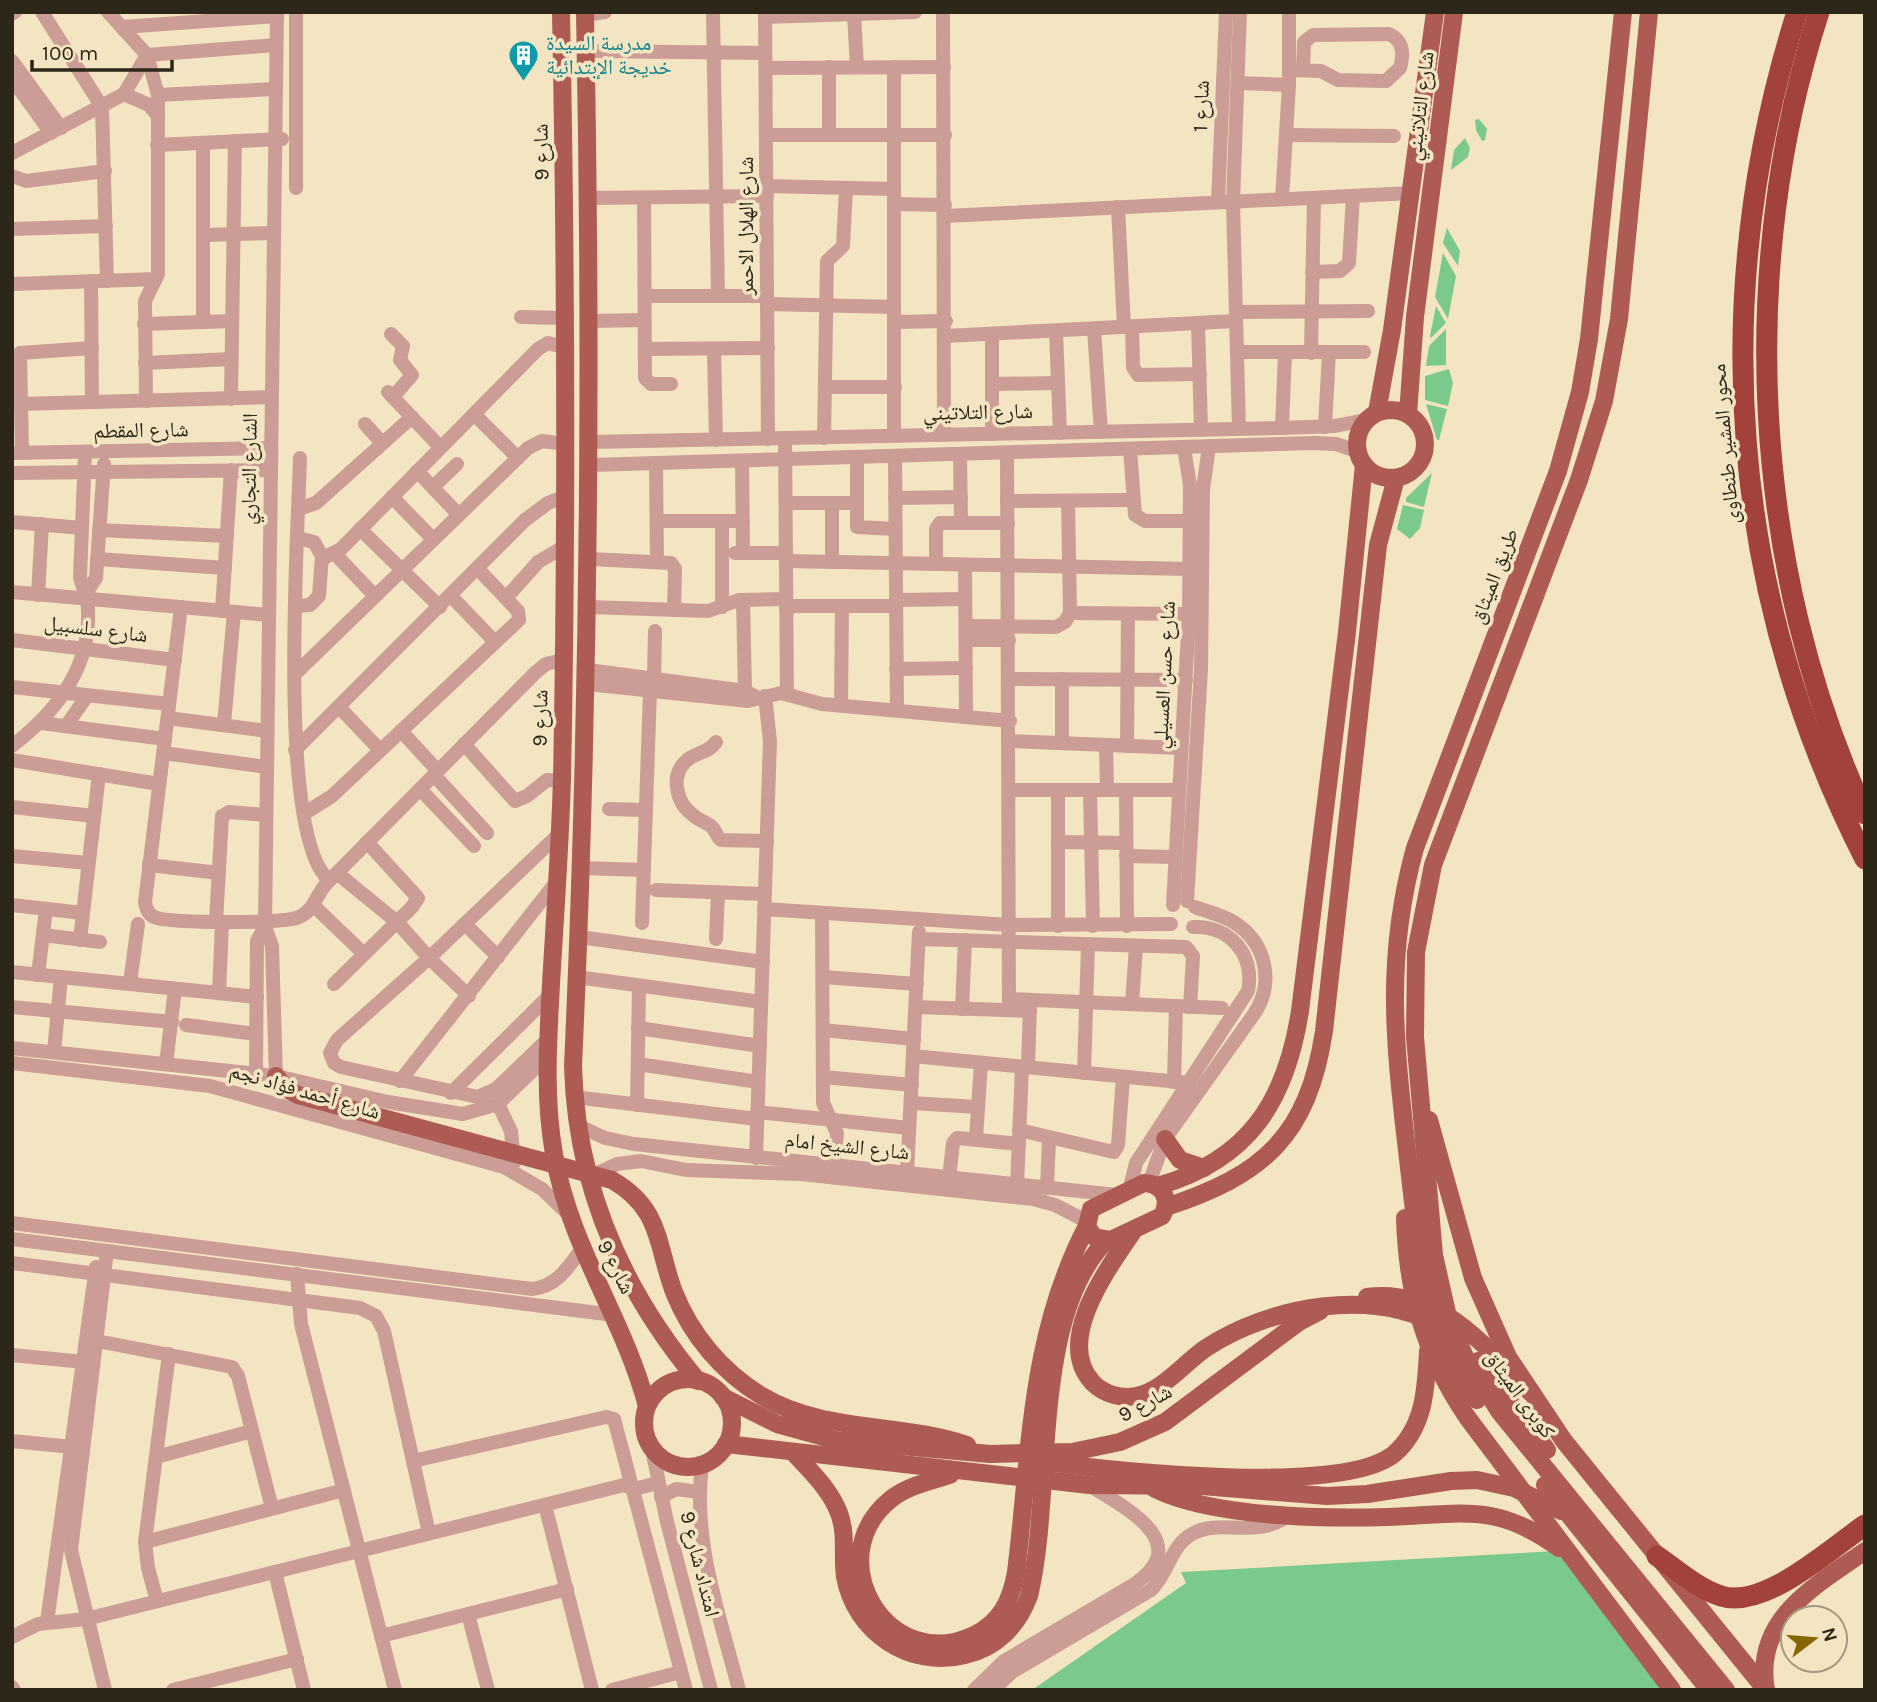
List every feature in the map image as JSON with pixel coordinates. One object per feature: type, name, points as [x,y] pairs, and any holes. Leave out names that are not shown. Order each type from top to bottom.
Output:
[{"type":"highway","name":"محور المشير طنطاوى","points":[[1797,12],[1770,110],[1750,223],[1742,338],[1745,444],[1759,547],[1785,658],[1821,765],[1865,859]]},
{"type":"highway","points":[[1819,12],[1795,100],[1778,196],[1769,305],[1770,414],[1781,523],[1802,630],[1833,735],[1865,814]]},
{"type":"highway","points":[[1657,1556],[1713,1594],[1727,1598],[1749,1598],[1770,1590],[1865,1525]]},
{"type":"main road","name":"شارع 9","points":[[561,12],[567,318],[566,496],[562,781],[548,1047],[551,1132],[567,1213],[581,1250],[633,1360],[647,1406]]},
{"type":"main road","name":"شارع التلاتيني","points":[[1371,416],[1392,330],[1435,12]]},
{"type":"main road","name":"شارع التلاتيني","points":[[1408,414],[1415,317],[1454,12]]},
{"type":"main road","name":"طريق الميثاق","points":[[1407,1148],[1393,999],[1395,948],[1402,898],[1423,824],[1566,445],[1585,366],[1623,12]]},
{"type":"main road","points":[[1596,264],[1609,258],[1624,266],[1649,12]]},
{"type":"main road","name":"شارع 9","points":[[585,13],[591,465],[588,677],[574,1097],[588,1178],[604,1227],[632,1289],[656,1327],[698,1381]]},
{"type":"main road","points":[[1616,74],[1641,76]]},
{"type":"main road","name":"كوبرى الميثاق","points":[[1624,266],[1616,346],[1597,428],[1433,865],[1418,941],[1414,1023],[1425,1235],[1432,1311],[1454,1363],[1485,1411],[1709,1690]]},
{"type":"main road","points":[[794,1453],[826,1489],[840,1515],[844,1535],[845,1577],[856,1608],[878,1634],[906,1652],[950,1658],[971,1654],[1000,1639],[1025,1606],[1026,1557],[1054,1300],[1094,1206],[1124,1191],[1153,1185],[1204,1168],[1237,1146],[1264,1116],[1282,1084],[1293,1048],[1346,644],[1361,458],[1357,438],[1371,416],[1389,409],[1408,414],[1422,429],[1424,450],[1414,468],[1396,478],[1382,477],[1361,458]]},
{"type":"main road","points":[[1166,1207],[1220,1188],[1260,1162],[1291,1128],[1312,1086],[1324,1031],[1378,545],[1396,478]]},
{"type":"main road","points":[[276,1076],[285,1088],[298,1095],[602,1176],[630,1192],[645,1208],[656,1226],[674,1292],[704,1345],[730,1373],[761,1395],[788,1409],[832,1422],[923,1433],[998,1454],[1065,1465],[1196,1475],[1285,1476],[1365,1469],[1392,1455],[1417,1423],[1425,1392],[1428,1347]]},
{"type":"main road","points":[[1418,1086],[1480,1298],[1503,1347],[1564,1441],[1766,1690]]},
{"type":"main road","points":[[1165,1139],[1180,1160],[1204,1168]]},
{"type":"main road","points":[[1407,1148],[1406,1254],[1413,1302],[1428,1347],[1467,1417],[1672,1690]]},
{"type":"main road","name":"كوبرى الميثاق","points":[[1407,1148],[1425,1235],[1442,1297],[1456,1337],[1475,1376],[1499,1410],[1726,1690]]},
{"type":"main road","points":[[1047,1371],[1086,1265],[1106,1241],[1159,1219],[1166,1207],[1166,1198],[1153,1185]]},
{"type":"main road","points":[[1086,1224],[1094,1237],[1106,1241]]},
{"type":"main road","points":[[1134,1230],[1098,1286],[1079,1344],[1080,1360],[1086,1375],[1097,1387],[1111,1395],[1135,1396],[1150,1391],[1202,1351],[1252,1323],[1294,1310],[1327,1307],[1399,1310],[1430,1321],[1460,1341],[1740,1690]]},
{"type":"main road","name":"شارع 9","points":[[723,1397],[758,1416],[816,1436],[884,1447],[998,1454],[1089,1450],[1150,1429],[1216,1386],[1299,1322],[1327,1307],[1373,1296],[1399,1296],[1424,1303],[1467,1329],[1531,1393]]},
{"type":"main road","points":[[683,1380],[698,1381],[712,1387],[723,1397],[731,1417],[726,1444],[718,1455],[702,1465],[674,1465],[652,1448],[644,1428],[647,1406],[656,1393],[668,1384],[683,1380]]},
{"type":"main road","points":[[726,1444],[1089,1485],[1213,1487],[1337,1496],[1387,1492],[1464,1480],[1502,1484],[1526,1493],[1570,1517]]},
{"type":"main road","points":[[959,1472],[898,1494],[883,1506],[871,1522],[859,1561],[865,1592],[875,1610],[898,1631],[917,1639],[937,1643],[966,1639],[984,1630],[1004,1610],[1026,1557]]},
{"type":"main road","points":[[1149,1486],[1192,1503],[1291,1514],[1357,1517],[1457,1512],[1492,1515],[1527,1526],[1575,1560]]},
{"type":"main road","points":[[1766,1690],[1767,1649],[1781,1618],[1804,1593],[1865,1551]]},
{"type":"street","points":[[42,12],[102,107],[107,281]]},
{"type":"street","points":[[108,12],[146,55],[158,95],[156,279],[145,301],[146,401]]},
{"type":"street","points":[[296,12],[296,188]]},
{"type":"street","points":[[585,13],[605,12]]},
{"type":"street","points":[[713,12],[718,296]]},
{"type":"street","points":[[765,15],[915,12]]},
{"type":"street","points":[[943,12],[946,321],[944,435]]},
{"type":"street","name":"شارع 1","points":[[1226,12],[1226,202]]},
{"type":"street","name":"شارع 1","points":[[1226,202],[1239,83],[1240,12]]},
{"type":"street","points":[[1289,12],[1294,75]]},
{"type":"street","points":[[122,27],[276,14]]},
{"type":"street","name":"الشارع التجاري","points":[[276,14],[265,923],[272,941],[276,1076]]},
{"type":"street","points":[[857,67],[858,14]]},
{"type":"street","name":"شارع الهلال الاحمر","points":[[765,15],[768,439]]},
{"type":"street","points":[[1239,83],[1294,75],[1321,71],[1338,80],[1386,81],[1400,68],[1402,48],[1396,38],[1385,34],[1313,35],[1304,42],[1294,75],[1286,135],[1282,199]]},
{"type":"street","points":[[146,55],[276,45]]},
{"type":"street","points":[[586,51],[714,53],[830,68],[944,67]]},
{"type":"street","points":[[12,153],[124,94],[146,55]]},
{"type":"street","points":[[12,61],[56,130]]},
{"type":"street","points":[[894,67],[894,436]]},
{"type":"street","points":[[829,135],[830,68]]},
{"type":"street","points":[[12,79],[56,130]]},
{"type":"street","points":[[158,95],[275,89]]},
{"type":"street","points":[[124,94],[149,106],[157,115]]},
{"type":"street","points":[[766,135],[945,135]]},
{"type":"street","points":[[1286,135],[1394,136]]},
{"type":"street","points":[[157,145],[295,138]]},
{"type":"street","points":[[230,399],[235,141]]},
{"type":"street","points":[[203,143],[203,322]]},
{"type":"street","points":[[12,176],[26,181],[105,172]]},
{"type":"street","points":[[589,198],[716,197],[767,191],[846,188],[945,210],[1118,207],[1411,193]]},
{"type":"street","points":[[824,438],[827,261],[843,246],[846,188]]},
{"type":"street","points":[[1312,272],[1340,271],[1349,264],[1353,196]]},
{"type":"street","points":[[644,198],[647,382],[671,384]]},
{"type":"street","points":[[1311,353],[1314,198]]},
{"type":"street","points":[[1226,202],[1236,317],[1239,429]]},
{"type":"street","points":[[1118,207],[1133,367],[1138,375],[1200,373]]},
{"type":"street","points":[[12,229],[106,226]]},
{"type":"street","points":[[203,235],[273,233]]},
{"type":"street","points":[[12,284],[156,279]]},
{"type":"street","points":[[91,281],[92,402]]},
{"type":"street","points":[[645,296],[718,296],[827,305],[894,307]]},
{"type":"street","points":[[946,337],[1198,323],[1236,317],[1311,312],[1368,311]]},
{"type":"street","points":[[521,317],[567,318]]},
{"type":"street","points":[[591,321],[645,320]]},
{"type":"street","points":[[144,324],[232,321]]},
{"type":"street","points":[[894,322],[946,321]]},
{"type":"street","points":[[1198,323],[1201,430]]},
{"type":"street","points":[[1094,329],[1101,432]]},
{"type":"street","points":[[1056,331],[1060,433]]},
{"type":"street","points":[[391,334],[403,348],[400,360],[412,374],[390,394],[440,447]]},
{"type":"street","points":[[992,334],[992,434]]},
{"type":"street","points":[[296,606],[310,605],[317,599],[328,557],[360,529],[538,348],[554,343],[567,348]]},
{"type":"street","points":[[17,453],[20,353],[92,348]]},
{"type":"street","points":[[645,349],[768,348]]},
{"type":"street","points":[[714,349],[716,440]]},
{"type":"street","points":[[1237,352],[1364,352]]},
{"type":"street","points":[[1282,428],[1285,352]]},
{"type":"street","points":[[1325,427],[1329,352]]},
{"type":"street","points":[[145,363],[231,359]]},
{"type":"street","points":[[992,384],[1058,383]]},
{"type":"street","points":[[825,387],[895,387]]},
{"type":"street","points":[[20,404],[271,397]]},
{"type":"street","points":[[474,414],[517,458]]},
{"type":"street","name":"شارع التلاتيني","points":[[591,442],[1325,427],[1371,416]]},
{"type":"street","points":[[299,509],[312,505],[412,417]]},
{"type":"street","points":[[365,424],[382,443]]},
{"type":"street","points":[[785,438],[787,694]]},
{"type":"street","points":[[295,674],[517,458],[537,442],[566,444]]},
{"type":"street","name":"شارع التلاتيني","points":[[591,465],[1325,443],[1361,458]]},
{"type":"street","name":"شارع حسن العسيلي","points":[[1191,904],[1200,692],[1205,465],[1209,447]]},
{"type":"street","name":"شارع المقطم","points":[[17,453],[271,448]]},
{"type":"street","name":"شارع حسن العسيلي","points":[[1172,905],[1189,614],[1191,521],[1188,465],[1184,448]]},
{"type":"street","points":[[1130,449],[1133,512],[1141,520],[1191,521]]},
{"type":"street","points":[[87,596],[95,582],[105,451]]},
{"type":"street","points":[[12,746],[41,723],[65,694],[84,649],[87,596],[80,578],[85,452]]},
{"type":"street","points":[[1007,453],[1009,1005]]},
{"type":"street","points":[[960,454],[961,523]]},
{"type":"street","points":[[895,456],[897,710]]},
{"type":"street","points":[[857,457],[858,528],[895,529]]},
{"type":"street","points":[[300,458],[295,750],[312,856],[333,876],[397,922],[429,958],[470,996]]},
{"type":"street","points":[[743,461],[743,553]]},
{"type":"street","points":[[656,463],[657,561]]},
{"type":"street","points":[[433,487],[457,464]]},
{"type":"street","points":[[1188,465],[1205,465]]},
{"type":"street","points":[[224,724],[228,612],[225,568],[231,470]]},
{"type":"street","name":"شارع المقطم","points":[[12,473],[270,470]]},
{"type":"street","points":[[417,471],[459,515]]},
{"type":"street","points":[[295,750],[532,514],[566,496]]},
{"type":"street","points":[[392,497],[433,539]]},
{"type":"street","points":[[895,498],[961,498]]},
{"type":"street","points":[[1007,501],[1132,500]]},
{"type":"street","points":[[966,633],[1009,633],[1056,627],[1065,622],[1070,613],[1068,501]]},
{"type":"street","points":[[786,503],[856,503]]},
{"type":"street","points":[[832,503],[832,562]]},
{"type":"street","points":[[722,521],[722,607]]},
{"type":"street","points":[[657,522],[743,521]]},
{"type":"street","points":[[12,522],[82,527]]},
{"type":"street","points":[[936,564],[937,527],[943,523],[1007,523]]},
{"type":"street","points":[[38,595],[42,524]]},
{"type":"street","points":[[360,529],[402,570],[495,642]]},
{"type":"street","points":[[99,530],[227,536]]},
{"type":"street","points":[[298,538],[317,544],[328,557],[375,596]]},
{"type":"street","points":[[506,598],[538,562],[565,546]]},
{"type":"street","points":[[722,553],[832,562],[1190,569]]},
{"type":"street","points":[[97,559],[225,568]]},
{"type":"street","points":[[590,559],[669,562],[674,566],[674,610]]},
{"type":"street","points":[[965,565],[966,717]]},
{"type":"street","points":[[305,813],[327,800],[520,618],[519,611],[478,569]]},
{"type":"street","points":[[12,592],[87,596],[269,615]]},
{"type":"street","points":[[589,607],[708,611],[743,600],[842,606],[965,599]]},
{"type":"street","points":[[743,600],[745,691]]},
{"type":"street","points":[[841,705],[842,606]]},
{"type":"street","points":[[181,607],[145,902],[150,914],[158,918],[265,923],[298,918],[313,905],[333,876],[541,667],[564,660]]},
{"type":"street","points":[[1070,613],[1189,614]]},
{"type":"street","points":[[1127,746],[1128,614]]},
{"type":"street","points":[[642,923],[655,631]]},
{"type":"street","name":"شارع سلسبيل","points":[[12,639],[175,660]]},
{"type":"street","points":[[896,669],[966,668]]},
{"type":"street","points":[[588,677],[748,701],[787,694],[816,703],[1010,721]]},
{"type":"street","points":[[1009,679],[1186,680]]},
{"type":"street","points":[[1062,679],[1062,743]]},
{"type":"street","points":[[652,685],[745,691],[762,698]]},
{"type":"street","points":[[12,688],[87,696],[267,730]]},
{"type":"street","points":[[66,726],[87,696]]},
{"type":"street","points":[[756,1158],[770,730],[762,698]]},
{"type":"street","points":[[340,708],[380,751]]},
{"type":"street","points":[[41,723],[267,766]]},
{"type":"street","points":[[401,731],[487,833]]},
{"type":"street","points":[[1010,741],[1181,748]]},
{"type":"street","points":[[716,742],[708,751],[687,760],[680,768],[677,788],[682,803],[692,815],[712,827],[721,840],[767,841]]},
{"type":"street","points":[[464,744],[515,801],[527,796],[541,782],[562,781]]},
{"type":"street","points":[[1106,745],[1107,790]]},
{"type":"street","points":[[12,760],[159,784]]},
{"type":"street","points":[[80,940],[99,774]]},
{"type":"street","points":[[420,789],[474,846]]},
{"type":"street","points":[[1010,790],[1178,790]]},
{"type":"street","points":[[1058,790],[1058,926]]},
{"type":"street","points":[[1090,790],[1093,926]]},
{"type":"street","points":[[1126,790],[1127,926]]},
{"type":"street","points":[[12,807],[94,816]]},
{"type":"street","points":[[609,808],[646,810]]},
{"type":"street","points":[[219,993],[222,816],[229,812],[266,815]]},
{"type":"street","points":[[548,1047],[496,1089],[474,1097],[338,1066],[330,1053],[337,1040],[429,958],[560,833]]},
{"type":"street","points":[[334,984],[418,898],[367,842]]},
{"type":"street","points":[[1058,842],[1092,842],[1126,850],[1174,856]]},
{"type":"street","points":[[12,856],[88,863]]},
{"type":"street","points":[[149,865],[219,873]]},
{"type":"street","points":[[582,868],[644,870]]},
{"type":"street","points":[[400,1081],[470,996],[557,881]]},
{"type":"street","points":[[656,890],[718,892],[822,913],[920,920],[1058,926],[1171,925],[1183,931],[1193,927],[1213,928],[1235,942],[1246,958],[1250,978],[1243,1003],[1136,1163],[1124,1191]]},
{"type":"street","points":[[716,939],[718,892]]},
{"type":"street","points":[[1191,904],[1198,917],[1193,927]]},
{"type":"street","points":[[1153,1185],[1165,1139],[1259,1007],[1266,984],[1261,953],[1248,933],[1228,919],[1191,904],[1172,905],[1168,914],[1171,925]]},
{"type":"street","points":[[12,905],[83,913]]},
{"type":"street","points":[[313,905],[365,954]]},
{"type":"street","points":[[38,975],[46,909]]},
{"type":"street","points":[[822,913],[823,1103],[837,1133],[834,1166]]},
{"type":"street","points":[[907,1174],[920,920]]},
{"type":"street","name":"الشارع التجاري","points":[[256,1074],[257,941],[265,923]]},
{"type":"street","points":[[130,983],[138,924]]},
{"type":"street","points":[[464,924],[498,957]]},
{"type":"street","points":[[43,936],[100,942]]},
{"type":"street","points":[[579,937],[762,962]]},
{"type":"street","points":[[919,939],[1190,950],[1193,958],[1183,1006],[1174,1082]]},
{"type":"street","points":[[962,1009],[965,940]]},
{"type":"street","points":[[1084,1073],[1088,944]]},
{"type":"street","points":[[1132,1004],[1136,946]]},
{"type":"street","points":[[12,972],[257,997]]},
{"type":"street","points":[[54,1052],[61,977]]},
{"type":"street","points":[[577,977],[761,1002]]},
{"type":"street","points":[[822,978],[917,984]]},
{"type":"street","points":[[637,1105],[639,986]]},
{"type":"street","points":[[166,1064],[179,1023],[176,989]]},
{"type":"street","points":[[451,1093],[551,994]]},
{"type":"street","points":[[916,1007],[962,1009],[1086,1002],[1222,1008]]},
{"type":"street","points":[[1017,1185],[1030,1006]]},
{"type":"street","points":[[12,1007],[179,1023],[256,1034]]},
{"type":"street","points":[[638,1028],[760,1046]]},
{"type":"street","points":[[823,1030],[914,1039]]},
{"type":"street","name":"شارع أحمد فؤاد نجم","points":[[12,1048],[276,1076],[456,1114],[478,1112],[498,1104],[548,1047]]},
{"type":"street","points":[[913,1056],[1189,1083]]},
{"type":"street","name":"شارع أحمد فؤاد نجم","points":[[12,1063],[218,1088],[513,1171],[542,1189],[567,1213]]},
{"type":"street","points":[[976,1139],[981,1063]]},
{"type":"street","points":[[638,1065],[758,1082]]},
{"type":"street","points":[[823,1077],[912,1085]]},
{"type":"street","points":[[950,1178],[954,1140],[959,1137],[1049,1138],[1107,1153],[1116,1151],[1123,1077]]},
{"type":"street","points":[[474,1097],[478,1112]]},
{"type":"street","points":[[574,1097],[637,1105],[909,1128]]},
{"type":"street","points":[[911,1103],[978,1107]]},
{"type":"street","points":[[498,1104],[513,1141],[513,1171]]},
{"type":"street","name":"شارع الشيخ امام","points":[[577,1125],[624,1143],[1047,1188],[1124,1191]]},
{"type":"street","points":[[1047,1188],[1049,1138]]},
{"type":"street","points":[[687,1170],[694,1151]]},
{"type":"street","name":"شارع الشيخ امام","points":[[588,1178],[610,1166],[633,1161],[687,1170],[801,1174],[1010,1195],[1055,1205],[1086,1224]]},
{"type":"street","points":[[12,1223],[475,1289],[614,1315]]},
{"type":"street","points":[[12,1239],[296,1274],[475,1289],[544,1287],[560,1278],[581,1250]]},
{"type":"street","points":[[47,1622],[97,1341],[102,1250]]},
{"type":"street","points":[[12,1263],[360,1308],[371,1312],[380,1320],[429,1534]]},
{"type":"street","points":[[100,1274],[84,1362],[71,1550],[104,1690]]},
{"type":"street","points":[[296,1274],[297,1300],[395,1690]]},
{"type":"street","points":[[97,1341],[232,1367],[238,1376],[272,1508]]},
{"type":"street","points":[[158,1601],[148,1568],[145,1542],[169,1354]]},
{"type":"street","points":[[12,1355],[84,1362]]},
{"type":"street","points":[[413,1461],[609,1417],[618,1424],[630,1484],[685,1690]]},
{"type":"street","points":[[156,1457],[253,1432]]},
{"type":"street","points":[[12,1441],[77,1447]]},
{"type":"street","name":"امتداد شارع 9","points":[[652,1448],[711,1690]]},
{"type":"street","name":"امتداد شارع 9","points":[[702,1465],[699,1492],[703,1548],[739,1690]]},
{"type":"street","points":[[12,1637],[30,1627],[47,1622],[86,1619],[630,1484],[659,1483],[676,1489],[699,1492]]},
{"type":"street","points":[[974,1690],[995,1667],[1132,1585],[1152,1567],[1156,1542],[1148,1524],[1089,1485]]},
{"type":"street","points":[[145,1542],[344,1490]]},
{"type":"street","points":[[545,1505],[592,1690]]},
{"type":"street","points":[[993,1690],[1012,1672],[1151,1590],[1164,1574],[1179,1545],[1193,1533],[1211,1528],[1259,1528],[1291,1514]]},
{"type":"street","points":[[275,1572],[304,1690]]},
{"type":"street","points":[[381,1636],[567,1589]]},
{"type":"street","points":[[468,1614],[488,1690]]},
{"type":"street","points":[[173,1690],[195,1687],[297,1659]]},
{"type":"street","points":[[612,1690],[681,1672]]},
{"type":"green space","points":[[1479,119],[1487,129],[1485,140],[1482,141],[1476,130],[1475,120]]},
{"type":"green space","points":[[1465,138],[1470,148],[1468,157],[1451,170],[1454,150]]},
{"type":"green space","points":[[1447,228],[1460,251],[1458,266],[1443,243]]},
{"type":"green space","points":[[1443,253],[1456,276],[1448,319],[1435,297]]},
{"type":"green space","points":[[1436,306],[1446,323],[1431,338],[1430,336]]},
{"type":"green space","points":[[1446,329],[1446,365],[1426,366],[1429,346]]},
{"type":"green space","points":[[1449,369],[1453,383],[1448,406],[1425,400],[1425,376]]},
{"type":"green space","points":[[1426,404],[1447,409],[1439,440],[1437,440]]},
{"type":"green space","points":[[1432,473],[1424,507],[1406,502],[1406,498]]},
{"type":"green space","points":[[1403,505],[1424,510],[1420,528],[1410,539],[1397,529]]},
{"type":"green space","points":[[1557,1551],[1667,1690],[1032,1690],[1186,1583],[1181,1572]]},
{"type":"place","name":"مدرسة السيدة خديجة الإبتدائية","points":[[523,82]]}]
